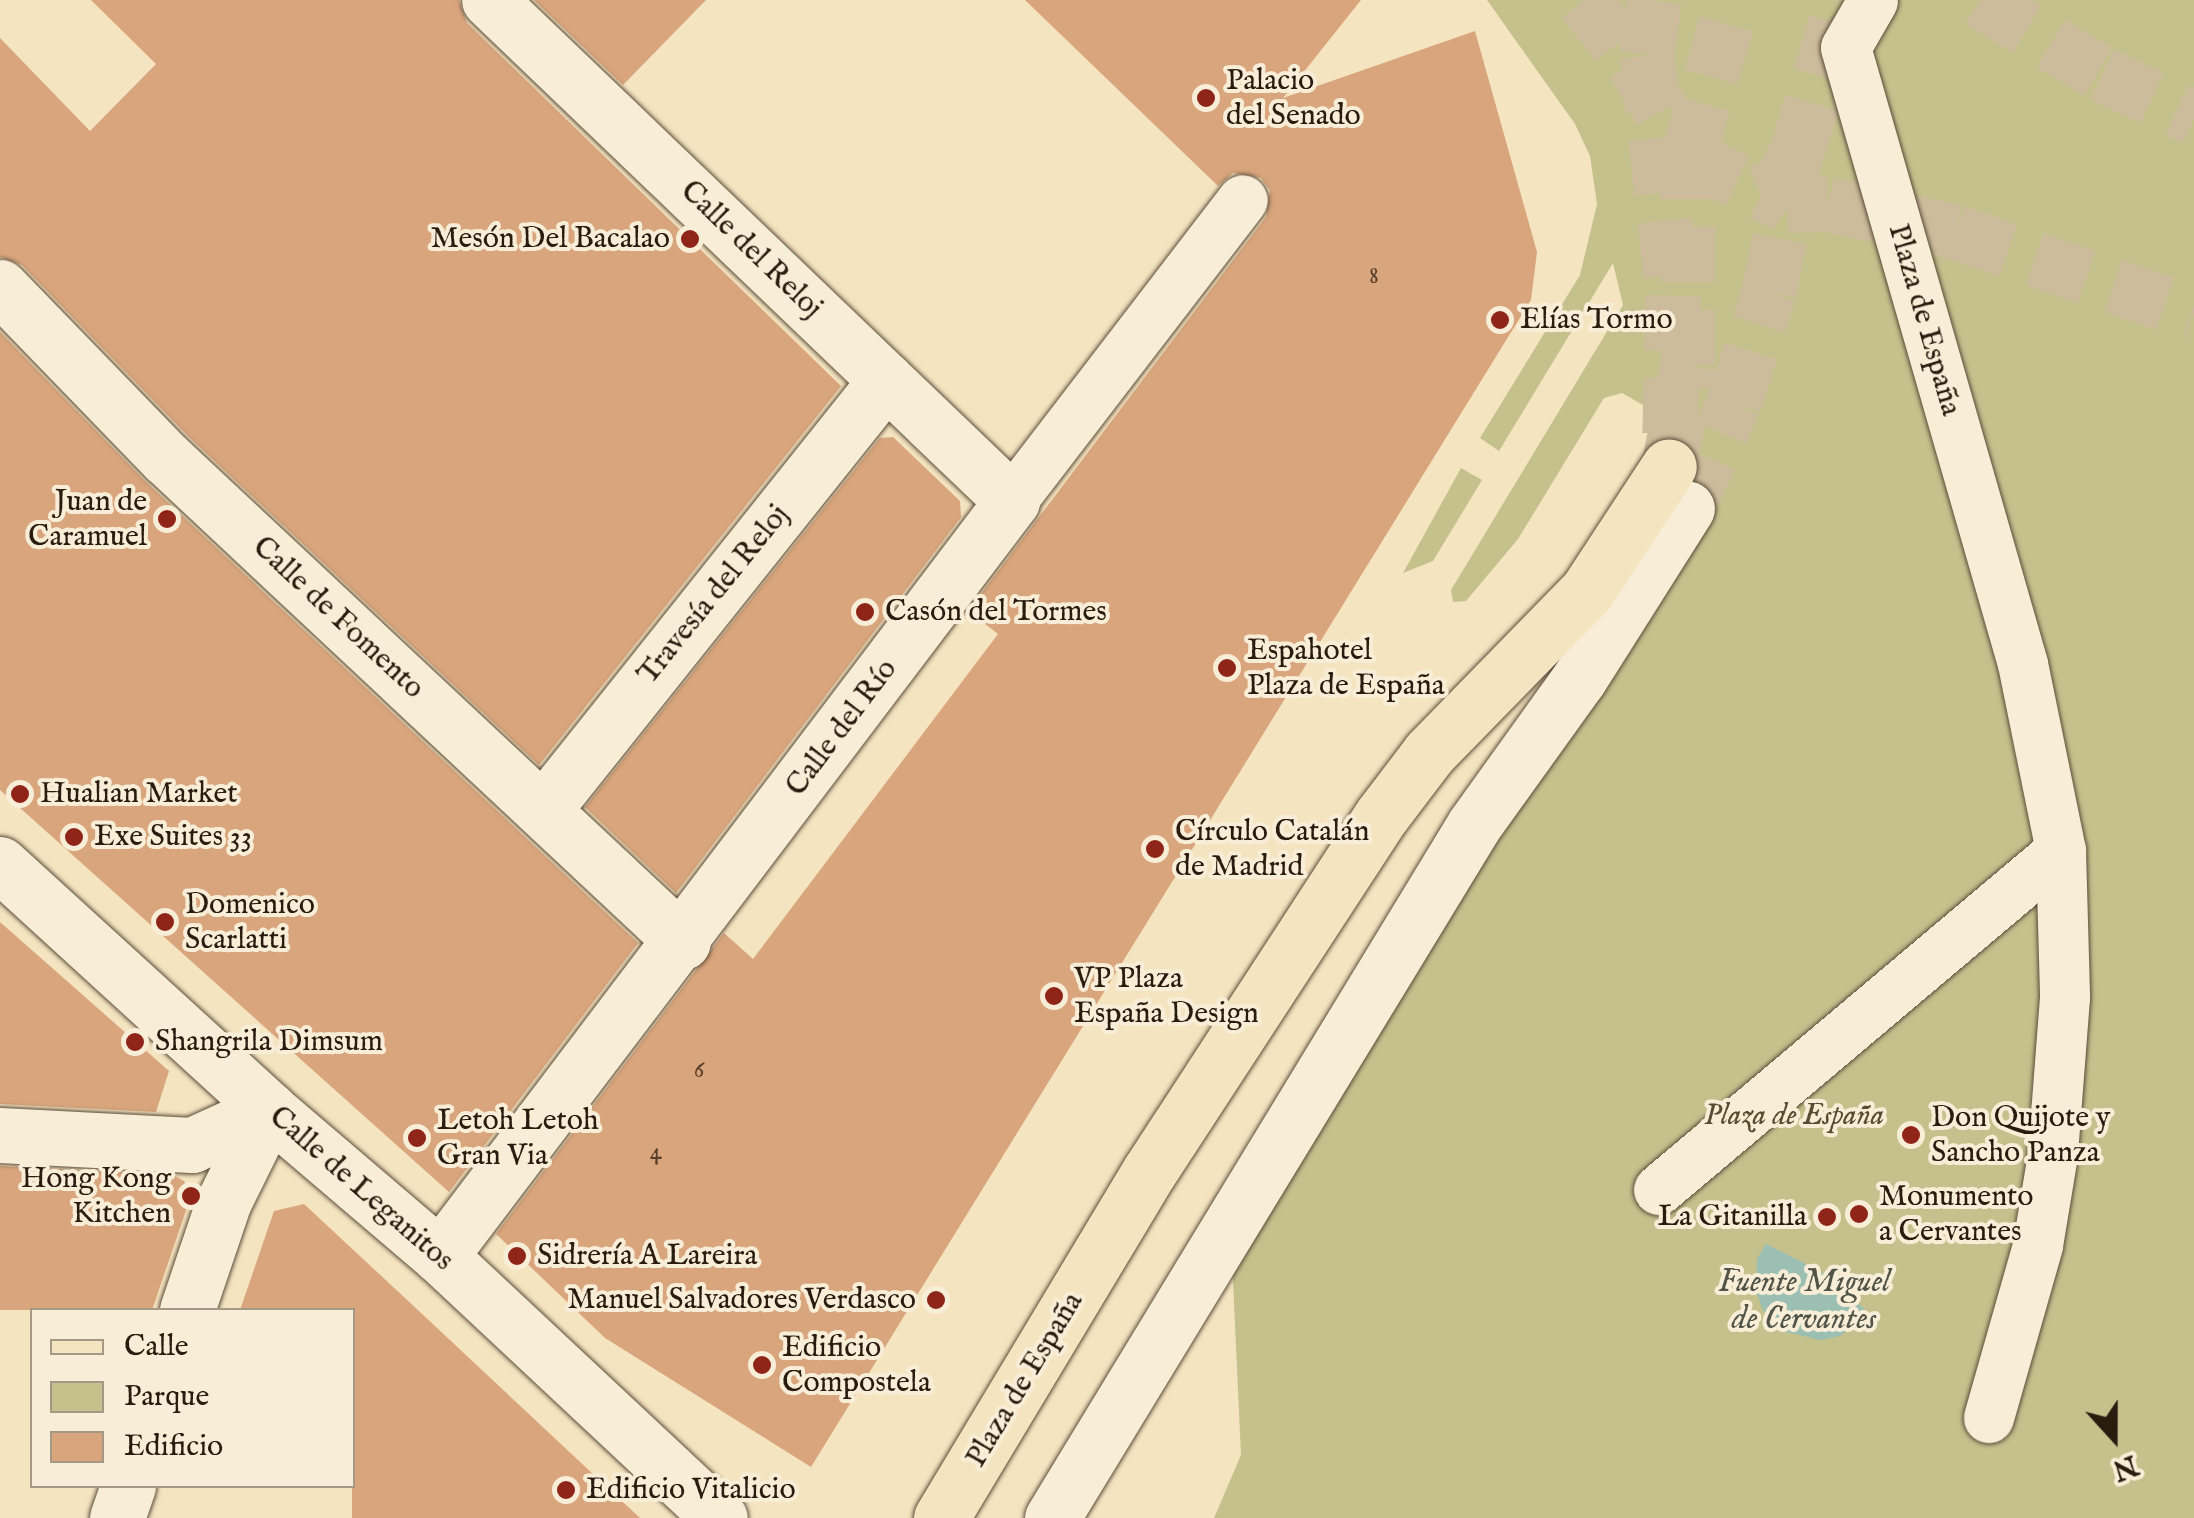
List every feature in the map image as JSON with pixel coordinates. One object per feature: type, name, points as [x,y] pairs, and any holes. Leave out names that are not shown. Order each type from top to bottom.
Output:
[{"type":"main road","name":"Plaza de España","points":[[942,1518],[1149,1172],[1382,815],[1429,753],[1587,590],[1678,487]]},
{"type":"street","name":"Calle del Reloj","points":[[489,0],[1012,501]]},
{"type":"street","name":"Plaza de España","points":[[1873,0],[1846,48],[2023,664],[2061,851],[2065,998],[2053,1156],[2038,1246],[1989,1418]]},
{"type":"street","name":"Calle del Río","points":[[440,1256],[683,942],[1012,501],[1243,200]]},
{"type":"street","name":"Calle de Fomento","points":[[0,288],[166,458],[683,942]]},
{"type":"street","name":"Travesía del Reloj","points":[[543,810],[886,380]]},
{"type":"street","name":"Plaza de España","points":[[1052,1518],[1474,825],[1579,679],[1678,487]]},
{"type":"street","points":[[1659,1190],[2061,851]]},
{"type":"street","name":"Calle de Leganitos","points":[[0,864],[269,1110],[440,1256],[720,1518]]},
{"type":"street","points":[[0,1135],[192,1145],[269,1110]]},
{"type":"street","points":[[188,1308],[224,1202],[269,1110]]},
{"type":"street","points":[[192,1145],[224,1177],[224,1202]]},
{"type":"street","points":[[117,1518],[127,1488]]},
{"type":"green space","name":"Plaza de España","points":[[1487,0],[2194,0],[2194,1518],[1214,1518],[1241,1455],[1232,1259],[1669,466],[1643,405],[1622,393],[1604,398],[1518,539],[1466,601],[1453,602],[1451,590],[1623,305],[1613,263],[1499,451],[1480,438],[1580,275],[1597,204],[1590,156],[1575,124]]},
{"type":"green space","points":[[1461,468],[1482,480],[1433,561],[1403,573]]},
{"type":"water","name":"Fuente Miguel de Cervantes","points":[[1766,1244],[1820,1271],[1869,1313],[1840,1336],[1821,1340],[1786,1332],[1763,1310],[1756,1291],[1757,1259]]},
{"type":"building","points":[[91,0],[459,0],[467,23],[841,386],[539,765],[188,436],[22,265],[0,257],[0,38],[90,131],[156,64]]},
{"type":"building","points":[[534,0],[706,0],[623,85]]},
{"type":"building","points":[[1025,0],[1361,0],[1283,98],[1475,31],[1537,252],[1531,300],[811,1467],[605,1338],[496,1234],[724,933],[753,959],[998,634],[968,611],[1266,217],[1270,190],[1261,178],[1233,173],[1218,186]]},
{"type":"building","points":[[0,332],[145,481],[638,943],[449,1192],[0,790]]},
{"type":"building","points":[[893,437],[960,501],[961,517],[676,893],[585,807],[880,438]]},
{"type":"building","points":[[0,922],[169,1071],[156,1112],[0,1104]]},
{"type":"building","points":[[0,1166],[173,1175],[184,1181],[191,1196],[153,1308],[0,1310]]},
{"type":"building","points":[[304,1204],[640,1518],[352,1518],[355,1308],[241,1308],[274,1211]]},
{"type":"tunnel","points":[[1583,0],[1634,63],[1688,156],[1787,205],[1828,204],[1956,232],[2194,313]]},
{"type":"tunnel","points":[[1654,0],[1647,55],[1673,295],[1669,466]]},
{"type":"tunnel","points":[[1669,466],[1688,365],[1688,156],[1733,0]]},
{"type":"tunnel","points":[[1796,155],[1843,0]]},
{"type":"tunnel","points":[[1980,0],[2102,74],[2194,117]]},
{"type":"tunnel","points":[[1687,508],[1734,403],[1769,292],[1796,155]]},
{"type":"tunnel","points":[[1760,192],[1779,183],[1796,155]]},
{"type":"place","name":"Palacio del Senado","points":[[1206,98]]},
{"type":"place","name":"Mesón Del Bacalao","points":[[690,239]]},
{"type":"place","name":"Elías Tormo","points":[[1500,320]]},
{"type":"place","name":"Juan de Caramuel","points":[[167,519]]},
{"type":"place","name":"Casón del Tormes","points":[[865,612]]},
{"type":"place","name":"Espahotel Plaza de España","points":[[1227,668]]},
{"type":"place","name":"Hualian Market","points":[[20,794]]},
{"type":"place","name":"Exe Suites 33","points":[[74,837]]},
{"type":"place","name":"Círculo Catalán de Madrid","points":[[1155,849]]},
{"type":"place","name":"Domenico Scarlatti","points":[[165,922]]},
{"type":"place","name":"VP Plaza España Design","points":[[1054,996]]},
{"type":"place","name":"Shangrila Dimsum","points":[[135,1042]]},
{"type":"place","name":"Don Quijote y Sancho Panza","points":[[1911,1135]]},
{"type":"place","name":"Letoh Letoh Gran Via","points":[[417,1138]]},
{"type":"place","name":"Hong Kong Kitchen","points":[[191,1196]]},
{"type":"place","name":"Monumento a Cervantes","points":[[1859,1214]]},
{"type":"place","name":"La Gitanilla","points":[[1827,1217]]},
{"type":"place","name":"Sidrería A Lareira","points":[[517,1256]]},
{"type":"place","name":"Manuel Salvadores Verdasco","points":[[936,1300]]},
{"type":"place","name":"Edificio Compostela","points":[[762,1365]]},
{"type":"place","name":"Edificio Vitalicio","points":[[566,1490]]}]
